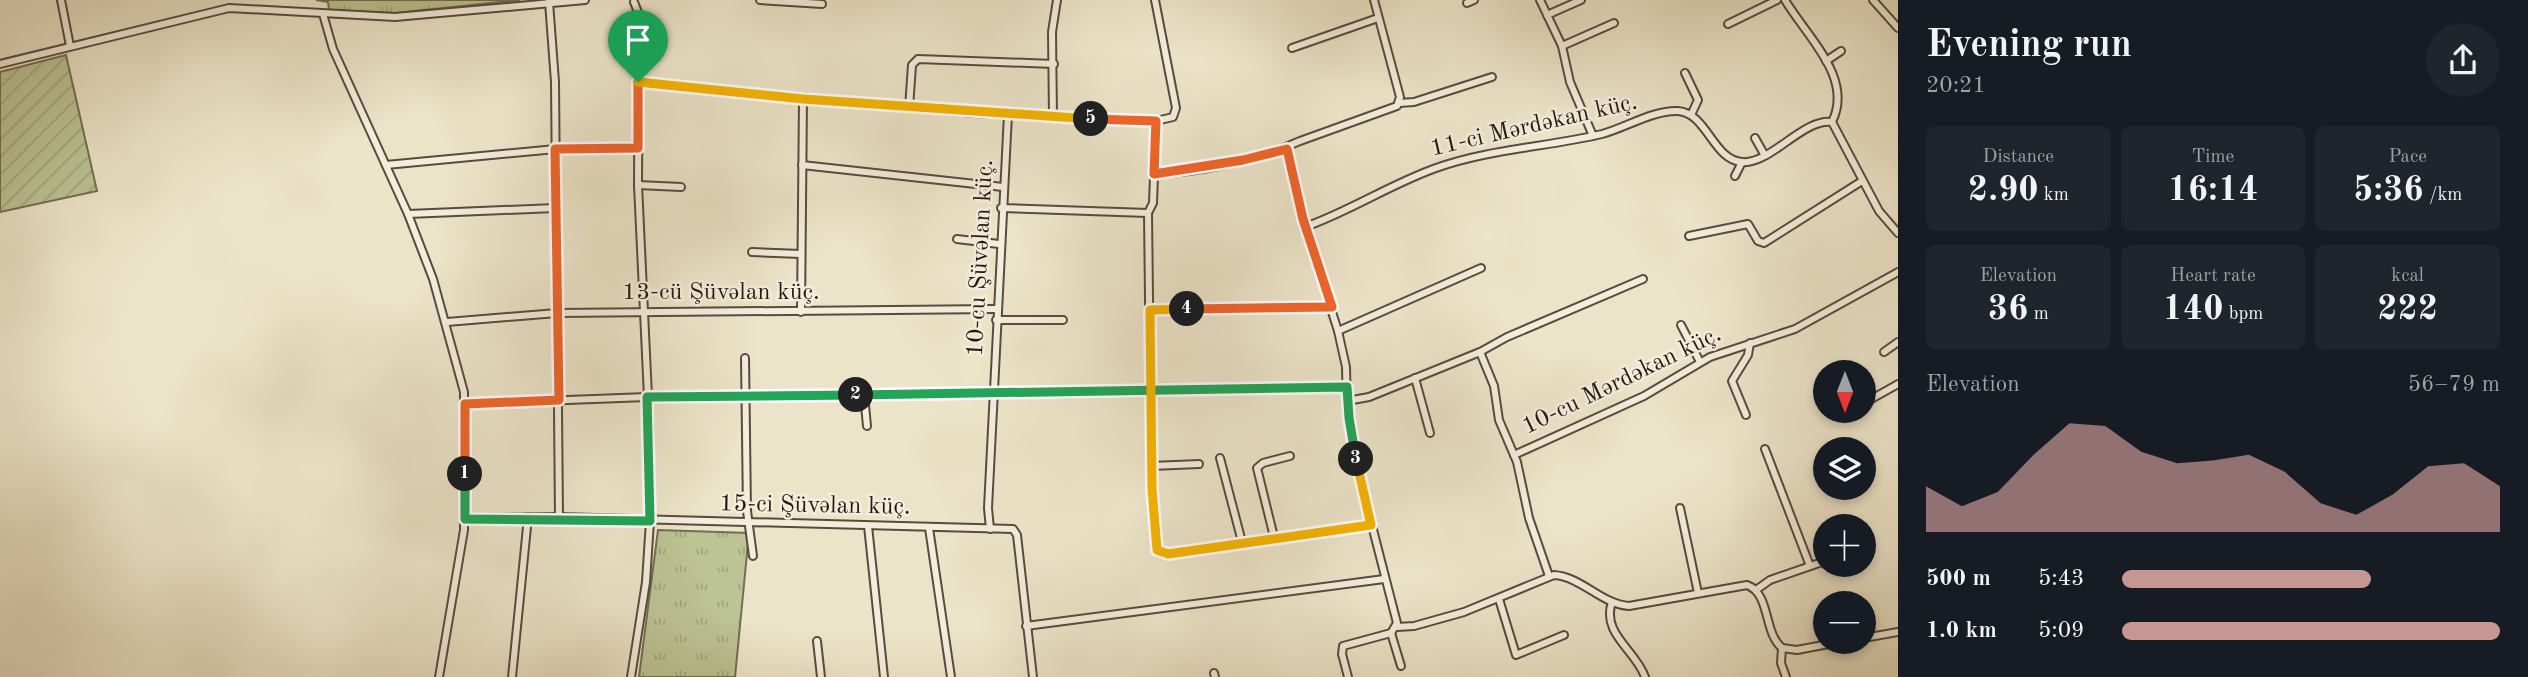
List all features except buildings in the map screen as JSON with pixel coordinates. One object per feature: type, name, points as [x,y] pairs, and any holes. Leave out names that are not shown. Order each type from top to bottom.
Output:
[{"type":"street","points":[[61,0],[70,46]]},
{"type":"street","points":[[0,64],[229,4],[395,18],[585,0]]},
{"type":"street","points":[[760,0],[822,4]]},
{"type":"street","points":[[1053,117],[1052,32],[1058,0]]},
{"type":"street","points":[[638,82],[909,108],[1156,121],[1173,117],[1176,108],[1155,0]]},
{"type":"street","points":[[1374,0],[1399,92],[1399,103]]},
{"type":"street","points":[[1540,0],[1562,46],[1570,82],[1593,136]]},
{"type":"street","points":[[1547,15],[1581,0]]},
{"type":"street","points":[[1728,24],[1777,0]]},
{"type":"street","points":[[1785,0],[1826,61],[1839,91],[1832,122],[1879,212],[1898,233]]},
{"type":"street","points":[[1873,0],[1898,28]]},
{"type":"street","points":[[631,677],[646,582],[650,521],[638,185],[639,15],[633,1]]},
{"type":"street","points":[[549,2],[554,68],[559,517]]},
{"type":"street","points":[[323,14],[333,49],[408,214],[447,322],[465,404],[465,519],[448,638],[439,677]]},
{"type":"street","points":[[1292,48],[1378,19]]},
{"type":"street","points":[[1562,46],[1614,23]]},
{"type":"street","points":[[1826,61],[1841,51]]},
{"type":"street","points":[[909,108],[912,65],[918,59],[1054,64]]},
{"type":"street","points":[[1685,73],[1698,100],[1691,115],[1727,155],[1742,162]]},
{"type":"street","points":[[1154,174],[1243,160],[1287,149],[1300,141],[1399,103],[1414,102],[1492,76]]},
{"type":"street","points":[[801,312],[803,99]]},
{"type":"street","name":"11-ci Mərdəkan küç.","points":[[1305,226],[1437,167],[1480,155],[1593,136],[1670,111],[1691,115]]},
{"type":"street","name":"10-cu Şüvəlan küç.","points":[[990,529],[988,508],[996,309],[1008,115]]},
{"type":"street","points":[[1156,121],[1153,203],[1148,213],[1151,466],[1157,550],[1168,554],[1371,525]]},
{"type":"street","points":[[1735,176],[1742,162],[1764,154],[1818,124],[1832,122]]},
{"type":"street","points":[[1755,138],[1764,154]]},
{"type":"street","points":[[386,165],[555,149],[638,148]]},
{"type":"street","points":[[1287,149],[1305,226],[1338,331],[1347,401],[1371,525],[1397,627]]},
{"type":"street","points":[[802,165],[1003,187]]},
{"type":"street","points":[[1689,236],[1748,224],[1758,241],[1764,243],[1862,181]]},
{"type":"street","points":[[638,185],[681,187]]},
{"type":"street","points":[[408,214],[555,208]]},
{"type":"street","points":[[1001,208],[1148,213]]},
{"type":"street","points":[[957,239],[999,244]]},
{"type":"street","points":[[752,252],[801,254]]},
{"type":"street","points":[[1338,331],[1481,268]]},
{"type":"street","name":"10-cu Mərdəkan küç.","points":[[1514,454],[1644,396],[1700,362],[1795,329],[1898,272]]},
{"type":"street","points":[[1347,401],[1369,397],[1480,352],[1507,337],[1643,279]]},
{"type":"street","points":[[1150,310],[1332,307]]},
{"type":"street","name":"13-cü Şüvəlan küç.","points":[[447,322],[556,313],[996,309]]},
{"type":"street","points":[[996,320],[1063,320]]},
{"type":"street","points":[[1681,325],[1700,362]]},
{"type":"street","points":[[1884,352],[1898,342]]},
{"type":"street","points":[[1746,415],[1732,381],[1748,355],[1750,343]]},
{"type":"street","points":[[1480,352],[1494,386],[1499,420],[1514,454],[1528,518],[1549,576]]},
{"type":"street","points":[[745,358],[747,511],[753,556]]},
{"type":"street","points":[[1415,378],[1430,433]]},
{"type":"street","points":[[1876,396],[1898,384]]},
{"type":"street","points":[[465,404],[647,397],[1347,387]]},
{"type":"street","points":[[864,395],[867,426]]},
{"type":"street","points":[[1765,449],[1810,566]]},
{"type":"street","points":[[1274,537],[1257,468],[1264,463],[1290,456]]},
{"type":"street","points":[[1220,458],[1242,542]]},
{"type":"street","points":[[1151,466],[1199,464]]},
{"type":"street","points":[[1680,508],[1698,593]]},
{"type":"street","points":[[512,677],[528,517]]},
{"type":"street","name":"15-ci Şüvəlan küç.","points":[[465,519],[559,517],[750,524],[1009,528],[1016,531],[1033,677]]},
{"type":"street","points":[[868,526],[884,677]]},
{"type":"street","points":[[929,528],[951,677]]},
{"type":"street","points":[[1756,590],[1770,580],[1813,565]]},
{"type":"street","points":[[1348,677],[1342,654],[1343,646],[1391,633],[1397,627],[1427,623],[1499,599],[1549,576],[1570,579],[1612,602],[1636,606],[1742,585],[1756,590]]},
{"type":"street","points":[[1026,625],[1384,579]]},
{"type":"street","points":[[1756,590],[1773,636],[1782,648],[1797,650],[1813,647]]},
{"type":"street","points":[[1499,599],[1516,655],[1564,635]]},
{"type":"street","points":[[1612,602],[1608,614],[1614,632],[1645,677]]},
{"type":"street","points":[[1876,636],[1898,632]]},
{"type":"street","points":[[1391,633],[1401,666]]},
{"type":"street","points":[[817,641],[821,677]]},
{"type":"street","points":[[1782,648],[1780,659],[1786,677]]},
{"type":"green space","points":[[316,0],[520,0],[395,13],[329,10],[328,2]]},
{"type":"green space","points":[[66,55],[97,191],[0,212],[0,72]]},
{"type":"green space","points":[[658,530],[749,533],[735,677],[639,677]]},
{"type":"route","points":[[638,82],[638,148],[555,149],[559,400],[465,404],[465,519],[559,517],[650,521],[647,397],[805,396],[962,392],[1150,390],[1331,386],[1347,387],[1347,408],[1371,525],[1168,554],[1160,553],[1156,547],[1151,466],[1150,390],[1150,310],[1332,307],[1303,219],[1287,149],[1243,160],[1154,174],[1156,121],[973,113],[638,82]]}]
